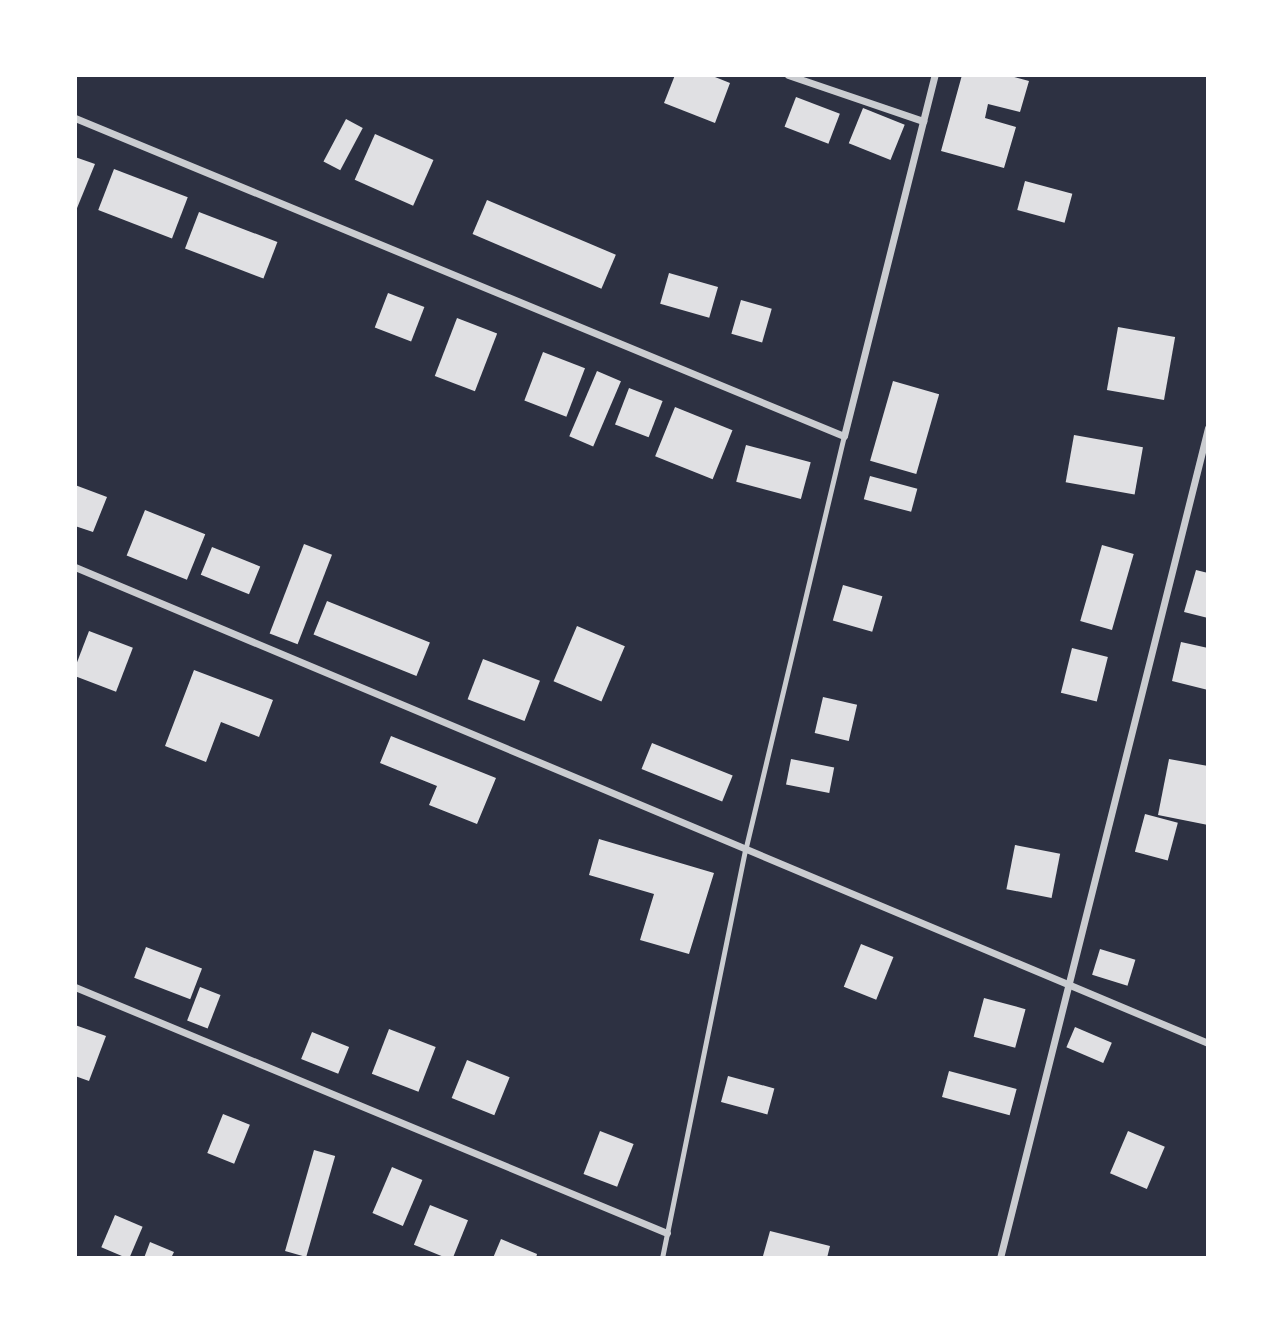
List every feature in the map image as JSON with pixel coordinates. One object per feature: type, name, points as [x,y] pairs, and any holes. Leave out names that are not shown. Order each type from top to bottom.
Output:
[{"type":"street","points":[[788,75],[923,121]]},
{"type":"street","points":[[75,118],[844,436],[935,75]]},
{"type":"street","points":[[1000,1258],[1066,984],[1208,428]]},
{"type":"street","points":[[75,567],[745,851],[1208,1043]]},
{"type":"street","points":[[75,987],[667,1233]]},
{"type":"lane","points":[[662,1258],[745,851],[844,436]]},
{"type":"building","points":[[675,75],[710,75],[730,83],[715,123],[664,103]]},
{"type":"building","points":[[962,75],[1007,75],[1029,81],[1020,112],[988,104],[985,118],[1016,127],[1004,168],[941,151]]},
{"type":"building","points":[[796,97],[840,114],[828,144],[785,127]]},
{"type":"building","points":[[863,108],[905,125],[890,160],[849,143]]},
{"type":"building","points":[[346,119],[363,128],[340,170],[323,161]]},
{"type":"building","points":[[375,134],[433,160],[413,206],[355,180]]},
{"type":"building","points":[[75,157],[95,164],[75,213]]},
{"type":"building","points":[[114,169],[188,197],[172,238],[98,210]]},
{"type":"building","points":[[1025,181],[1072,194],[1065,223],[1017,210]]},
{"type":"building","points":[[487,200],[616,255],[601,289],[473,234]]},
{"type":"building","points":[[199,212],[277,242],[263,279],[185,248]]},
{"type":"building","points":[[669,273],[718,287],[709,318],[660,304]]},
{"type":"building","points":[[388,293],[424,307],[411,342],[375,328]]},
{"type":"building","points":[[741,300],[772,309],[762,342],[731,334]]},
{"type":"building","points":[[457,318],[497,333],[475,391],[435,376]]},
{"type":"building","points":[[1118,327],[1175,337],[1164,400],[1107,390]]},
{"type":"building","points":[[543,352],[585,368],[566,417],[524,401]]},
{"type":"building","points":[[597,371],[621,381],[593,447],[569,436]]},
{"type":"building","points":[[893,381],[939,394],[916,474],[870,461]]},
{"type":"building","points":[[629,388],[663,401],[649,437],[615,424]]},
{"type":"building","points":[[675,407],[732,430],[713,479],[655,456]]},
{"type":"building","points":[[1074,435],[1143,447],[1135,494],[1066,482]]},
{"type":"building","points":[[746,445],[811,462],[801,499],[736,482]]},
{"type":"building","points":[[870,476],[917,489],[911,512],[864,499]]},
{"type":"building","points":[[75,485],[107,497],[93,532],[75,526]]},
{"type":"building","points":[[145,510],[205,534],[187,580],[127,555]]},
{"type":"building","points":[[304,544],[332,555],[298,644],[270,634]]},
{"type":"building","points":[[1102,545],[1134,554],[1112,630],[1080,621]]},
{"type":"building","points":[[212,547],[260,566],[249,594],[201,575]]},
{"type":"building","points":[[1196,570],[1208,573],[1208,618],[1184,612]]},
{"type":"building","points":[[843,585],[882,596],[872,632],[833,621]]},
{"type":"building","points":[[327,601],[430,643],[416,676],[314,634]]},
{"type":"building","points":[[577,626],[625,646],[601,702],[554,681]]},
{"type":"building","points":[[89,631],[133,648],[116,692],[75,676],[75,667]]},
{"type":"building","points":[[1181,642],[1208,648],[1208,690],[1172,681]]},
{"type":"building","points":[[1072,648],[1108,657],[1097,702],[1061,693]]},
{"type":"building","points":[[483,659],[540,681],[525,721],[468,699]]},
{"type":"building","points":[[194,670],[273,700],[259,737],[221,722],[206,762],[165,746]]},
{"type":"building","points":[[823,697],[857,705],[849,741],[815,733]]},
{"type":"building","points":[[391,736],[496,778],[477,824],[429,805],[437,786],[380,763]]},
{"type":"building","points":[[652,743],[733,776],[722,802],[642,769]]},
{"type":"building","points":[[791,759],[834,767],[829,793],[786,785]]},
{"type":"building","points":[[1169,759],[1208,766],[1208,825],[1158,815]]},
{"type":"building","points":[[1145,814],[1178,823],[1168,860],[1135,852]]},
{"type":"building","points":[[599,839],[714,873],[689,954],[640,940],[654,894],[589,875]]},
{"type":"building","points":[[1015,845],[1060,854],[1052,898],[1006,889]]},
{"type":"building","points":[[861,944],[893,957],[876,1000],[844,987]]},
{"type":"building","points":[[146,947],[202,969],[190,999],[134,978]]},
{"type":"building","points":[[1100,949],[1135,960],[1127,986],[1092,975]]},
{"type":"building","points":[[200,987],[221,995],[208,1028],[187,1021]]},
{"type":"building","points":[[984,998],[1026,1009],[1015,1048],[974,1037]]},
{"type":"building","points":[[75,1025],[106,1036],[89,1081],[75,1076]]},
{"type":"building","points":[[1075,1027],[1112,1043],[1103,1063],[1066,1047]]},
{"type":"building","points":[[389,1029],[436,1047],[418,1092],[372,1074]]},
{"type":"building","points":[[312,1032],[349,1047],[338,1074],[301,1059]]},
{"type":"building","points":[[467,1060],[510,1077],[494,1115],[452,1098]]},
{"type":"building","points":[[949,1071],[1017,1089],[1010,1115],[942,1097]]},
{"type":"building","points":[[728,1076],[774,1088],[767,1115],[721,1102]]},
{"type":"building","points":[[223,1114],[250,1125],[234,1164],[207,1153]]},
{"type":"building","points":[[600,1131],[634,1144],[617,1187],[584,1174]]},
{"type":"building","points":[[1128,1131],[1165,1147],[1147,1189],[1110,1173]]},
{"type":"building","points":[[314,1150],[335,1156],[306,1257],[285,1251]]},
{"type":"building","points":[[392,1167],[422,1180],[403,1226],[372,1213]]},
{"type":"building","points":[[430,1205],[468,1220],[453,1258],[414,1245]]},
{"type":"building","points":[[115,1215],[143,1227],[129,1258],[101,1247]]},
{"type":"building","points":[[770,1231],[830,1246],[827,1258],[763,1256]]},
{"type":"building","points":[[501,1239],[537,1254],[536,1258],[493,1258]]},
{"type":"building","points":[[150,1242],[174,1252],[171,1258],[144,1258]]}]
